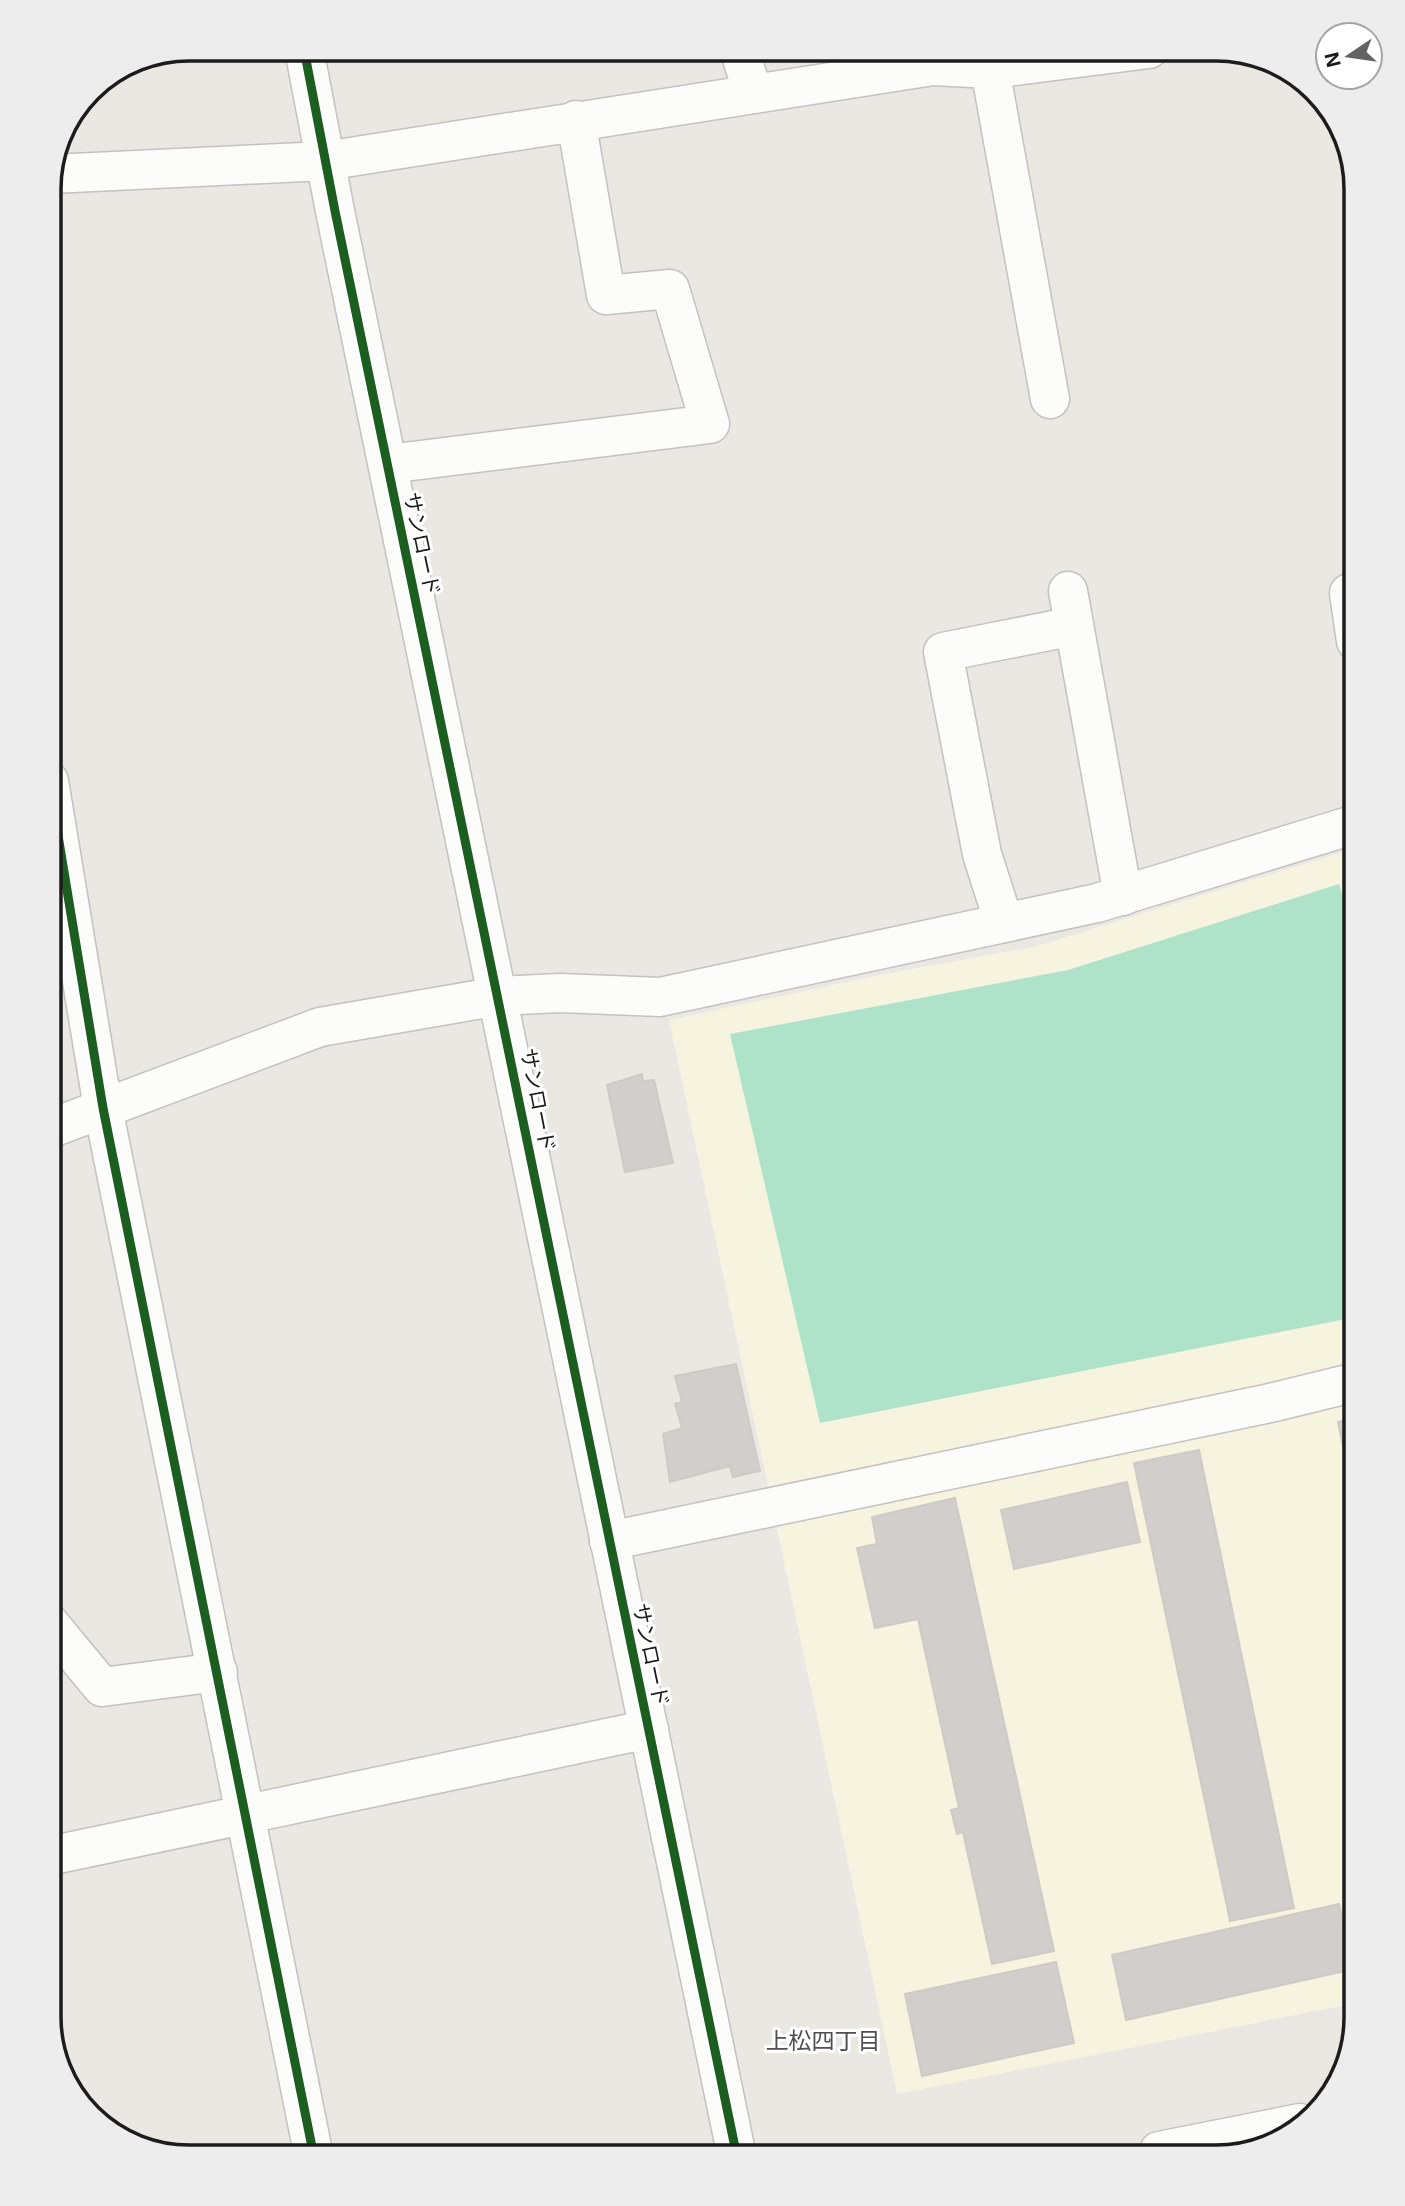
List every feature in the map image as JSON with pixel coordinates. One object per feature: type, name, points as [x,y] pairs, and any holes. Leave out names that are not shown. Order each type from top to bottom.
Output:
[{"type":"street","name":"サンロード","points":[[306,61],[608,1541],[734,2145]]},
{"type":"street","points":[[743,62],[753,93]]},
{"type":"street","points":[[63,173],[325,161],[964,62]]},
{"type":"street","points":[[985,62],[1050,399]]},
{"type":"street","points":[[388,464],[710,424],[670,289],[606,295],[576,120]]},
{"type":"street","points":[[1004,923],[982,854],[943,652],[1071,608],[1123,896]]},
{"type":"street","points":[[61,1124],[320,1027],[499,996],[560,993],[660,998],[1123,896],[1344,828]]},
{"type":"street","points":[[62,866],[103,1108],[311,2144]]},
{"type":"street","points":[[608,1541],[1243,1409],[1344,1385]]},
{"type":"street","points":[[61,1638],[102,1687],[218,1672]]},
{"type":"street","points":[[61,1853],[649,1730]]},
{"type":"street","points":[[1189,2145],[1281,2127]]},
{"type":"shaded area","points":[[1344,852],[1344,2005],[897,2094],[669,1020],[875,976],[1037,946]]},
{"type":"green space","points":[[1339,884],[1344,901],[1344,1319],[820,1423],[730,1034],[1068,970]]},
{"type":"building","points":[[642,1074],[643,1081],[654,1080],[673,1163],[625,1172],[607,1085]]},
{"type":"building","points":[[736,1364],[760,1471],[733,1477],[730,1466],[670,1482],[663,1434],[682,1428],[675,1404],[682,1402],[675,1376]]},
{"type":"building","points":[[1344,1421],[1344,1451],[1338,1422]]},
{"type":"building","points":[[1199,1450],[1294,1908],[1230,1921],[1134,1463]]},
{"type":"building","points":[[1127,1482],[1140,1542],[1014,1569],[1001,1510]]},
{"type":"building","points":[[955,1498],[1054,1951],[992,1964],[963,1832],[957,1834],[951,1810],[959,1808],[918,1619],[875,1628],[857,1548],[877,1544],[872,1517]]},
{"type":"building","points":[[1339,1904],[1344,1926],[1344,1971],[1126,2020],[1112,1955]]},
{"type":"building","points":[[1056,1962],[1074,2043],[922,2076],[905,1994]]},
{"type":"cycle path","points":[[306,61],[734,2145]]},
{"type":"cycle path","points":[[62,857],[103,1108],[311,2144]]},
{"type":"district","name":"上松四丁目","points":[[823,2041]]}]
